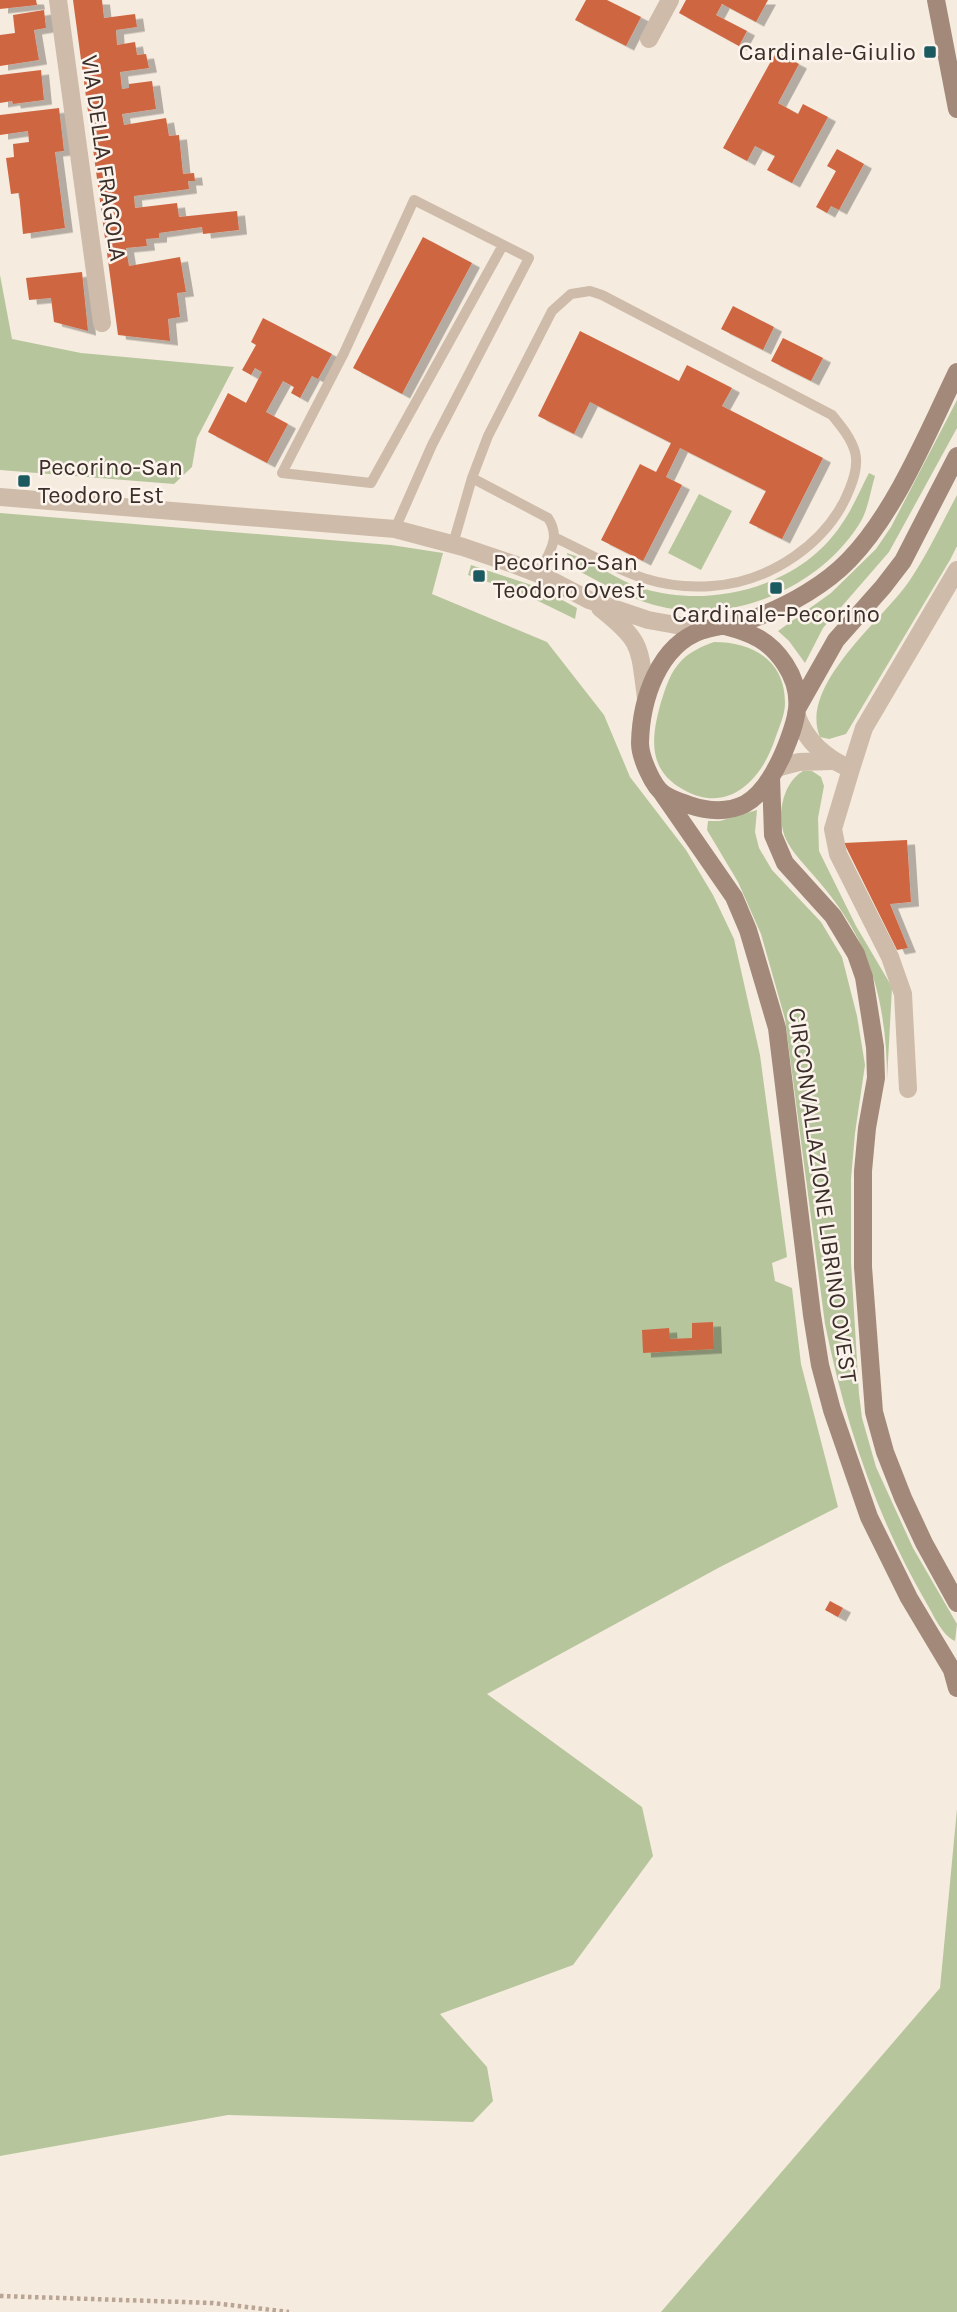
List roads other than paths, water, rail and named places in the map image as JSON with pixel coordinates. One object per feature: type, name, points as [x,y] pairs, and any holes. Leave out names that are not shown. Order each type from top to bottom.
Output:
[{"type":"main road","points":[[936,0],[957,109]]},
{"type":"main road","points":[[957,372],[923,442],[869,538],[847,562],[824,582],[760,617],[689,636],[671,652],[660,667],[646,698],[640,730],[640,751],[649,774],[662,793],[690,806],[716,811],[745,804],[761,790],[774,773],[797,710],[836,640],[903,561],[957,456]]},
{"type":"main road","points":[[725,626],[747,632],[772,646],[797,686],[797,710]]},
{"type":"main road","points":[[774,773],[773,835],[785,863],[833,916],[856,954],[864,977],[875,1047],[876,1078],[863,1171],[864,1279],[874,1412],[885,1452],[904,1498],[957,1603]]},
{"type":"main road","name":"CIRCONVALLAZIONE LIBRINO OVEST","points":[[662,793],[734,897],[748,930],[777,1028],[812,1315],[820,1365],[832,1410],[869,1517],[909,1598],[952,1670],[957,1688]]},
{"type":"street","name":"VIA DELLA FRAGOLA","points":[[58,0],[102,323]]},
{"type":"street","points":[[649,39],[670,0]]},
{"type":"street","points":[[0,497],[395,529],[453,544],[539,574],[589,600],[648,620],[704,630]]},
{"type":"street","points":[[908,1089],[903,994],[890,957],[838,853],[833,829],[864,728],[957,570]]},
{"type":"street","points":[[589,600],[624,627],[638,645],[646,698]]},
{"type":"street","points":[[797,710],[803,733],[831,761],[851,769]]},
{"type":"street","points":[[774,773],[799,762],[831,761]]},
{"type":"lane","points":[[395,529],[432,445],[529,258],[414,200],[345,353],[282,473],[371,483],[503,245]]},
{"type":"lane","points":[[453,544],[472,478],[488,436],[552,311],[571,294],[590,291],[602,295],[832,415],[849,439],[855,453],[853,481],[845,502],[827,529],[780,565],[733,583],[692,586],[666,585],[645,580],[613,568],[556,538]]},
{"type":"lane","points":[[472,478],[548,518],[555,527],[556,538],[539,574]]},
{"type":"place","name":"Cardinale-Giulio","points":[[930,52]]},
{"type":"place","name":"Pecorino-San Teodoro Est","points":[[24,481]]},
{"type":"place","name":"Pecorino-San Teodoro Ovest","points":[[479,576]]},
{"type":"place","name":"Cardinale-Pecorino","points":[[776,588]]}]
